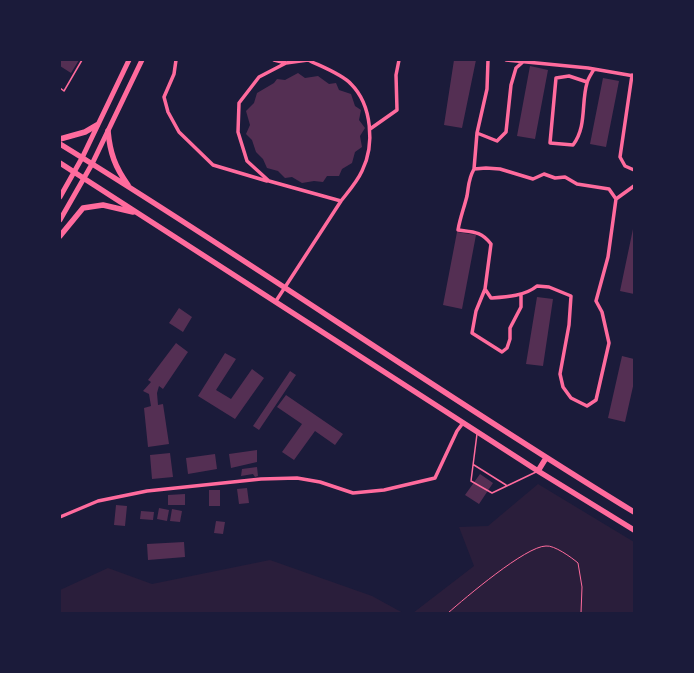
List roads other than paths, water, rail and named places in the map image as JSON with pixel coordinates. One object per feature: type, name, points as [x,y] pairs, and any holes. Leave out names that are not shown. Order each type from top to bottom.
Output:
[{"type":"highway","points":[[60,139],[78,135],[97,125]]},
{"type":"highway","points":[[108,131],[112,157],[117,171],[130,188]]},
{"type":"highway","points":[[60,144],[285,287],[546,458],[634,512]]},
{"type":"highway","points":[[60,163],[538,471],[634,530]]},
{"type":"highway","points":[[60,236],[83,208],[90,206],[103,205],[119,208],[149,219]]},
{"type":"highway","points":[[538,471],[546,458]]},
{"type":"main road","points":[[60,197],[82,158],[129,60]]},
{"type":"main road","points":[[60,220],[92,164],[142,60]]},
{"type":"street","points":[[176,60],[174,74],[164,97],[168,112],[179,132],[213,165],[341,201]]},
{"type":"street","points":[[274,60],[286,63]]},
{"type":"street","points":[[269,181],[247,161],[238,132],[239,103],[259,78],[286,63],[308,60],[351,83],[362,100],[370,128],[367,157],[362,172],[341,201],[276,301]]},
{"type":"street","points":[[370,128],[397,110],[396,75],[399,60]]},
{"type":"street","points":[[488,60],[488,89],[477,133],[474,169],[468,180],[467,196],[458,230],[478,233],[485,236],[491,244],[485,289],[476,311],[472,333],[502,352],[507,348],[510,339],[510,328],[521,307],[521,294]]},
{"type":"street","points":[[506,60],[594,69],[633,75],[620,157],[625,166],[634,170]]},
{"type":"street","points":[[477,133],[497,140],[506,132],[511,85],[516,68],[524,61]]},
{"type":"street","points":[[587,82],[569,76],[556,78],[550,143],[572,145],[576,141],[584,112],[587,82],[594,69]]},
{"type":"street","points":[[474,169],[486,168],[500,170],[533,178],[544,174],[555,178],[565,177],[576,184],[609,189],[616,198],[608,257],[596,301],[602,312],[609,343],[596,400],[587,406],[571,398],[563,387],[560,374],[569,324],[571,296],[548,287],[537,286],[530,292],[491,298],[485,289]]},
{"type":"street","points":[[616,198],[634,186]]},
{"type":"street","points":[[60,517],[98,501],[147,491],[261,479],[297,478],[320,482],[353,494],[384,490],[435,478],[457,431],[463,422]]},
{"type":"lane","points":[[60,88],[64,90],[82,60]]},
{"type":"lane","points":[[478,432],[471,481],[492,493],[538,471]]},
{"type":"lane","points":[[473,464],[506,485]]}]
